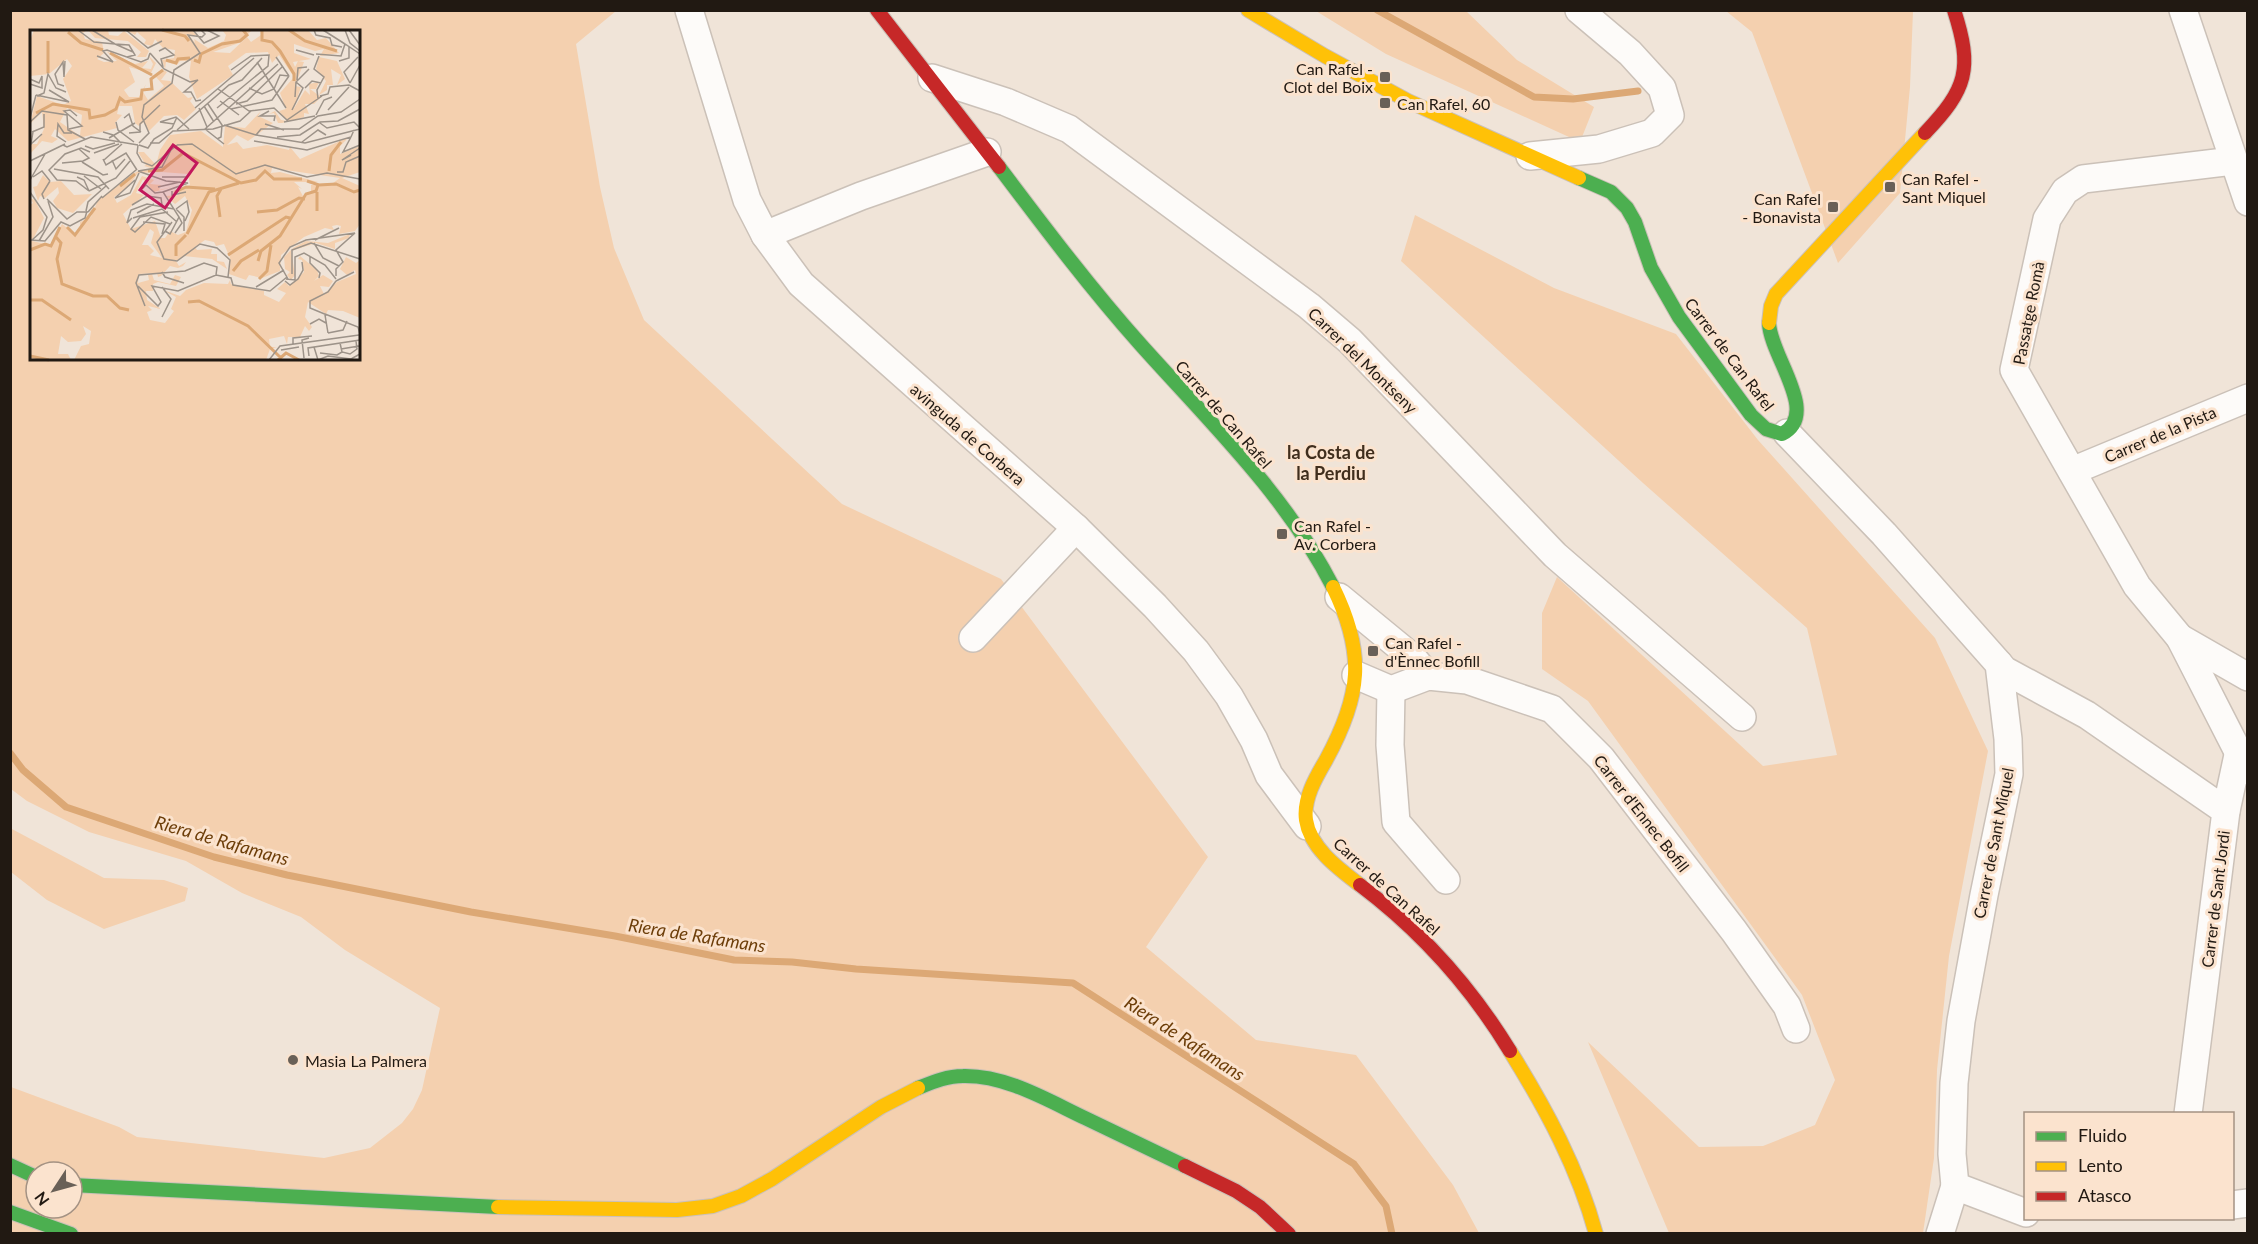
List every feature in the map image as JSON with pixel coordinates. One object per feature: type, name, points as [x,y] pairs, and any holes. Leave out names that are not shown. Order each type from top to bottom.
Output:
[{"type":"street","name":"avinguda de Corbera","points":[[689,10],[747,200],[765,235],[801,284],[1076,528],[1155,606],[1196,651],[1229,696],[1254,740],[1269,776],[1307,826]]},
{"type":"street","name":"Carrer de Can Rafel","points":[[877,10],[932,78],[1070,261],[1118,319],[1252,468],[1314,553],[1339,597],[1351,632],[1356,675],[1348,714],[1311,788],[1306,804],[1307,826],[1320,849],[1395,913],[1436,952],[1464,982],[1497,1027],[1551,1120],[1577,1171],[1596,1233]]},
{"type":"street","name":"Carrer de Can Rafel","points":[[1248,10],[1325,56],[1408,101],[1611,192],[1626,208],[1638,230],[1651,268],[1672,305],[1743,405],[1767,430],[1778,434],[1787,433],[1795,425],[1798,413],[1797,402],[1773,345],[1768,324],[1769,309],[1776,294],[1949,108],[1960,90],[1965,73],[1965,55],[1954,10]]},
{"type":"street","points":[[1530,156],[1610,146],[1653,133],[1670,115],[1662,88],[1630,52],[1579,10]]},
{"type":"street","points":[[2183,10],[2247,202]]},
{"type":"street","name":"Carrer del Montseny","points":[[932,78],[1006,102],[1069,129],[1309,306],[1350,341],[1555,555],[1742,717]]},
{"type":"street","points":[[765,235],[861,196],[987,152]]},
{"type":"street","name":"Passatge Romà","points":[[2180,638],[2137,586],[2014,370],[2047,219],[2065,191],[2083,179],[2233,161]]},
{"type":"street","name":"Carrer de la Pista","points":[[2072,471],[2247,398]]},
{"type":"street","points":[[1787,433],[1884,534],[1999,664]]},
{"type":"street","points":[[973,638],[1076,528]]},
{"type":"street","points":[[1339,597],[1412,657],[1428,676]]},
{"type":"street","points":[[2180,638],[2247,677]]},
{"type":"street","points":[[2180,638],[2243,763],[2226,811]]},
{"type":"street","name":"Carrer de Sant Jordi","points":[[1999,664],[2004,670],[2087,715],[2226,811],[2188,1112]]},
{"type":"street","name":"Carrer de Sant Miquel","points":[[1955,1186],[1952,1154],[1954,1095],[1961,1021],[2009,774],[2008,740],[1999,664]]},
{"type":"street","points":[[1356,675],[1391,690],[1390,746],[1396,822],[1446,880]]},
{"type":"street","name":"Carrer d'Ennec Bofill","points":[[1391,690],[1428,676],[1467,680],[1552,709],[1600,758],[1714,905],[1787,1006],[1796,1029]]},
{"type":"street","points":[[84,1186],[402,1203],[588,1210],[677,1210],[713,1206],[741,1196],[772,1179],[881,1107],[912,1090],[945,1078],[962,1076],[1002,1082],[1035,1095],[1164,1156],[1236,1191],[1260,1207],[1288,1233]]},
{"type":"street","points":[[10,1165],[24,1171]]},
{"type":"street","points":[[1940,1233],[1955,1186],[2024,1213]]},
{"type":"street","points":[[10,1212],[71,1233]]},
{"type":"shaded area","points":[[11,11],[616,11],[576,44],[600,187],[614,248],[644,320],[842,504],[1001,579],[1208,857],[1146,947],[1256,1040],[1356,1055],[1453,1185],[1479,1233],[11,1233],[11,1087],[119,1127],[137,1137],[324,1158],[370,1148],[402,1123],[413,1109],[422,1090],[440,1008],[345,950],[301,917],[242,893],[186,861],[89,832],[27,801],[11,789]]},
{"type":"shaded area","points":[[1316,11],[1466,11],[1517,60],[1594,107],[1580,142],[1386,54]]},
{"type":"shaded area","points":[[1726,11],[1913,11],[1910,87],[1900,193],[1838,263],[1752,32]]},
{"type":"shaded area","points":[[1415,215],[1554,288],[1676,334],[1758,440],[1935,638],[1988,751],[1949,956],[1937,1070],[1934,1158],[1923,1233],[1669,1233],[1588,1042],[1699,1147],[1763,1146],[1815,1125],[1835,1080],[1802,995],[1588,701],[1542,669],[1542,613],[1557,577],[1763,766],[1837,755],[1807,628],[1643,483],[1401,261]]},
{"type":"shaded area","points":[[10,828],[104,878],[164,880],[188,888],[185,901],[104,929],[47,900],[11,872]]},
{"type":"waterway","points":[[1377,10],[1534,97],[1573,99],[1638,91]]},
{"type":"waterway","name":"Riera de Rafamans","points":[[10,753],[23,770],[66,807],[214,857],[287,875],[471,912],[615,936],[734,960],[792,962],[856,969],[1073,983],[1354,1164],[1386,1206],[1392,1234]]},
{"type":"traffic: fast","points":[[999,167],[1104,302],[1270,490],[1314,553],[1333,587]]},
{"type":"traffic: fast","points":[[1579,178],[1611,192],[1627,208],[1635,222],[1651,268],[1679,317],[1751,415],[1766,429],[1782,434],[1793,425],[1797,413],[1795,399],[1771,336],[1769,323]]},
{"type":"traffic: fast","points":[[918,1088],[957,1076],[979,1077],[1010,1084],[1185,1166]]},
{"type":"traffic: fast","points":[[10,1165],[24,1171]]},
{"type":"traffic: fast","points":[[84,1186],[498,1207]]},
{"type":"traffic: fast","points":[[10,1212],[71,1234]]},
{"type":"traffic: slow","points":[[1248,10],[1325,56],[1408,101],[1579,178]]},
{"type":"traffic: slow","points":[[1769,323],[1771,306],[1776,294],[1925,133]]},
{"type":"traffic: slow","points":[[1333,587],[1351,633],[1355,654],[1355,675],[1352,695],[1338,737],[1308,796],[1306,820],[1319,849],[1360,885]]},
{"type":"traffic: slow","points":[[1510,1051],[1560,1140],[1580,1186],[1596,1234]]},
{"type":"traffic: slow","points":[[498,1207],[677,1210],[713,1206],[741,1196],[772,1179],[881,1107],[918,1088]]},
{"type":"traffic: jam","points":[[877,10],[999,167]]},
{"type":"traffic: jam","points":[[1925,133],[1950,104],[1962,77],[1963,48],[1954,10]]},
{"type":"traffic: jam","points":[[1360,885],[1404,921],[1443,961],[1479,1005],[1510,1051]]},
{"type":"traffic: jam","points":[[1185,1166],[1236,1191],[1260,1207],[1289,1234]]},
{"type":"place","name":"Can Rafel - Clot del Boix","points":[[1385,77]]},
{"type":"place","name":"Can Rafel, 60","points":[[1385,103]]},
{"type":"place","name":"Can Rafel - Sant Miquel","points":[[1890,187]]},
{"type":"place","name":"Can Rafel - Bonavista","points":[[1833,207]]},
{"type":"place","name":"Can Rafel - Av. Corbera","points":[[1282,534]]},
{"type":"place","name":"Can Rafel - d'Ènnec Bofill","points":[[1373,651]]},
{"type":"place","name":"Masia La Palmera","points":[[293,1060]]},
{"type":"district","name":"la Costa de la Perdiu","points":[[1331,462]]}]
